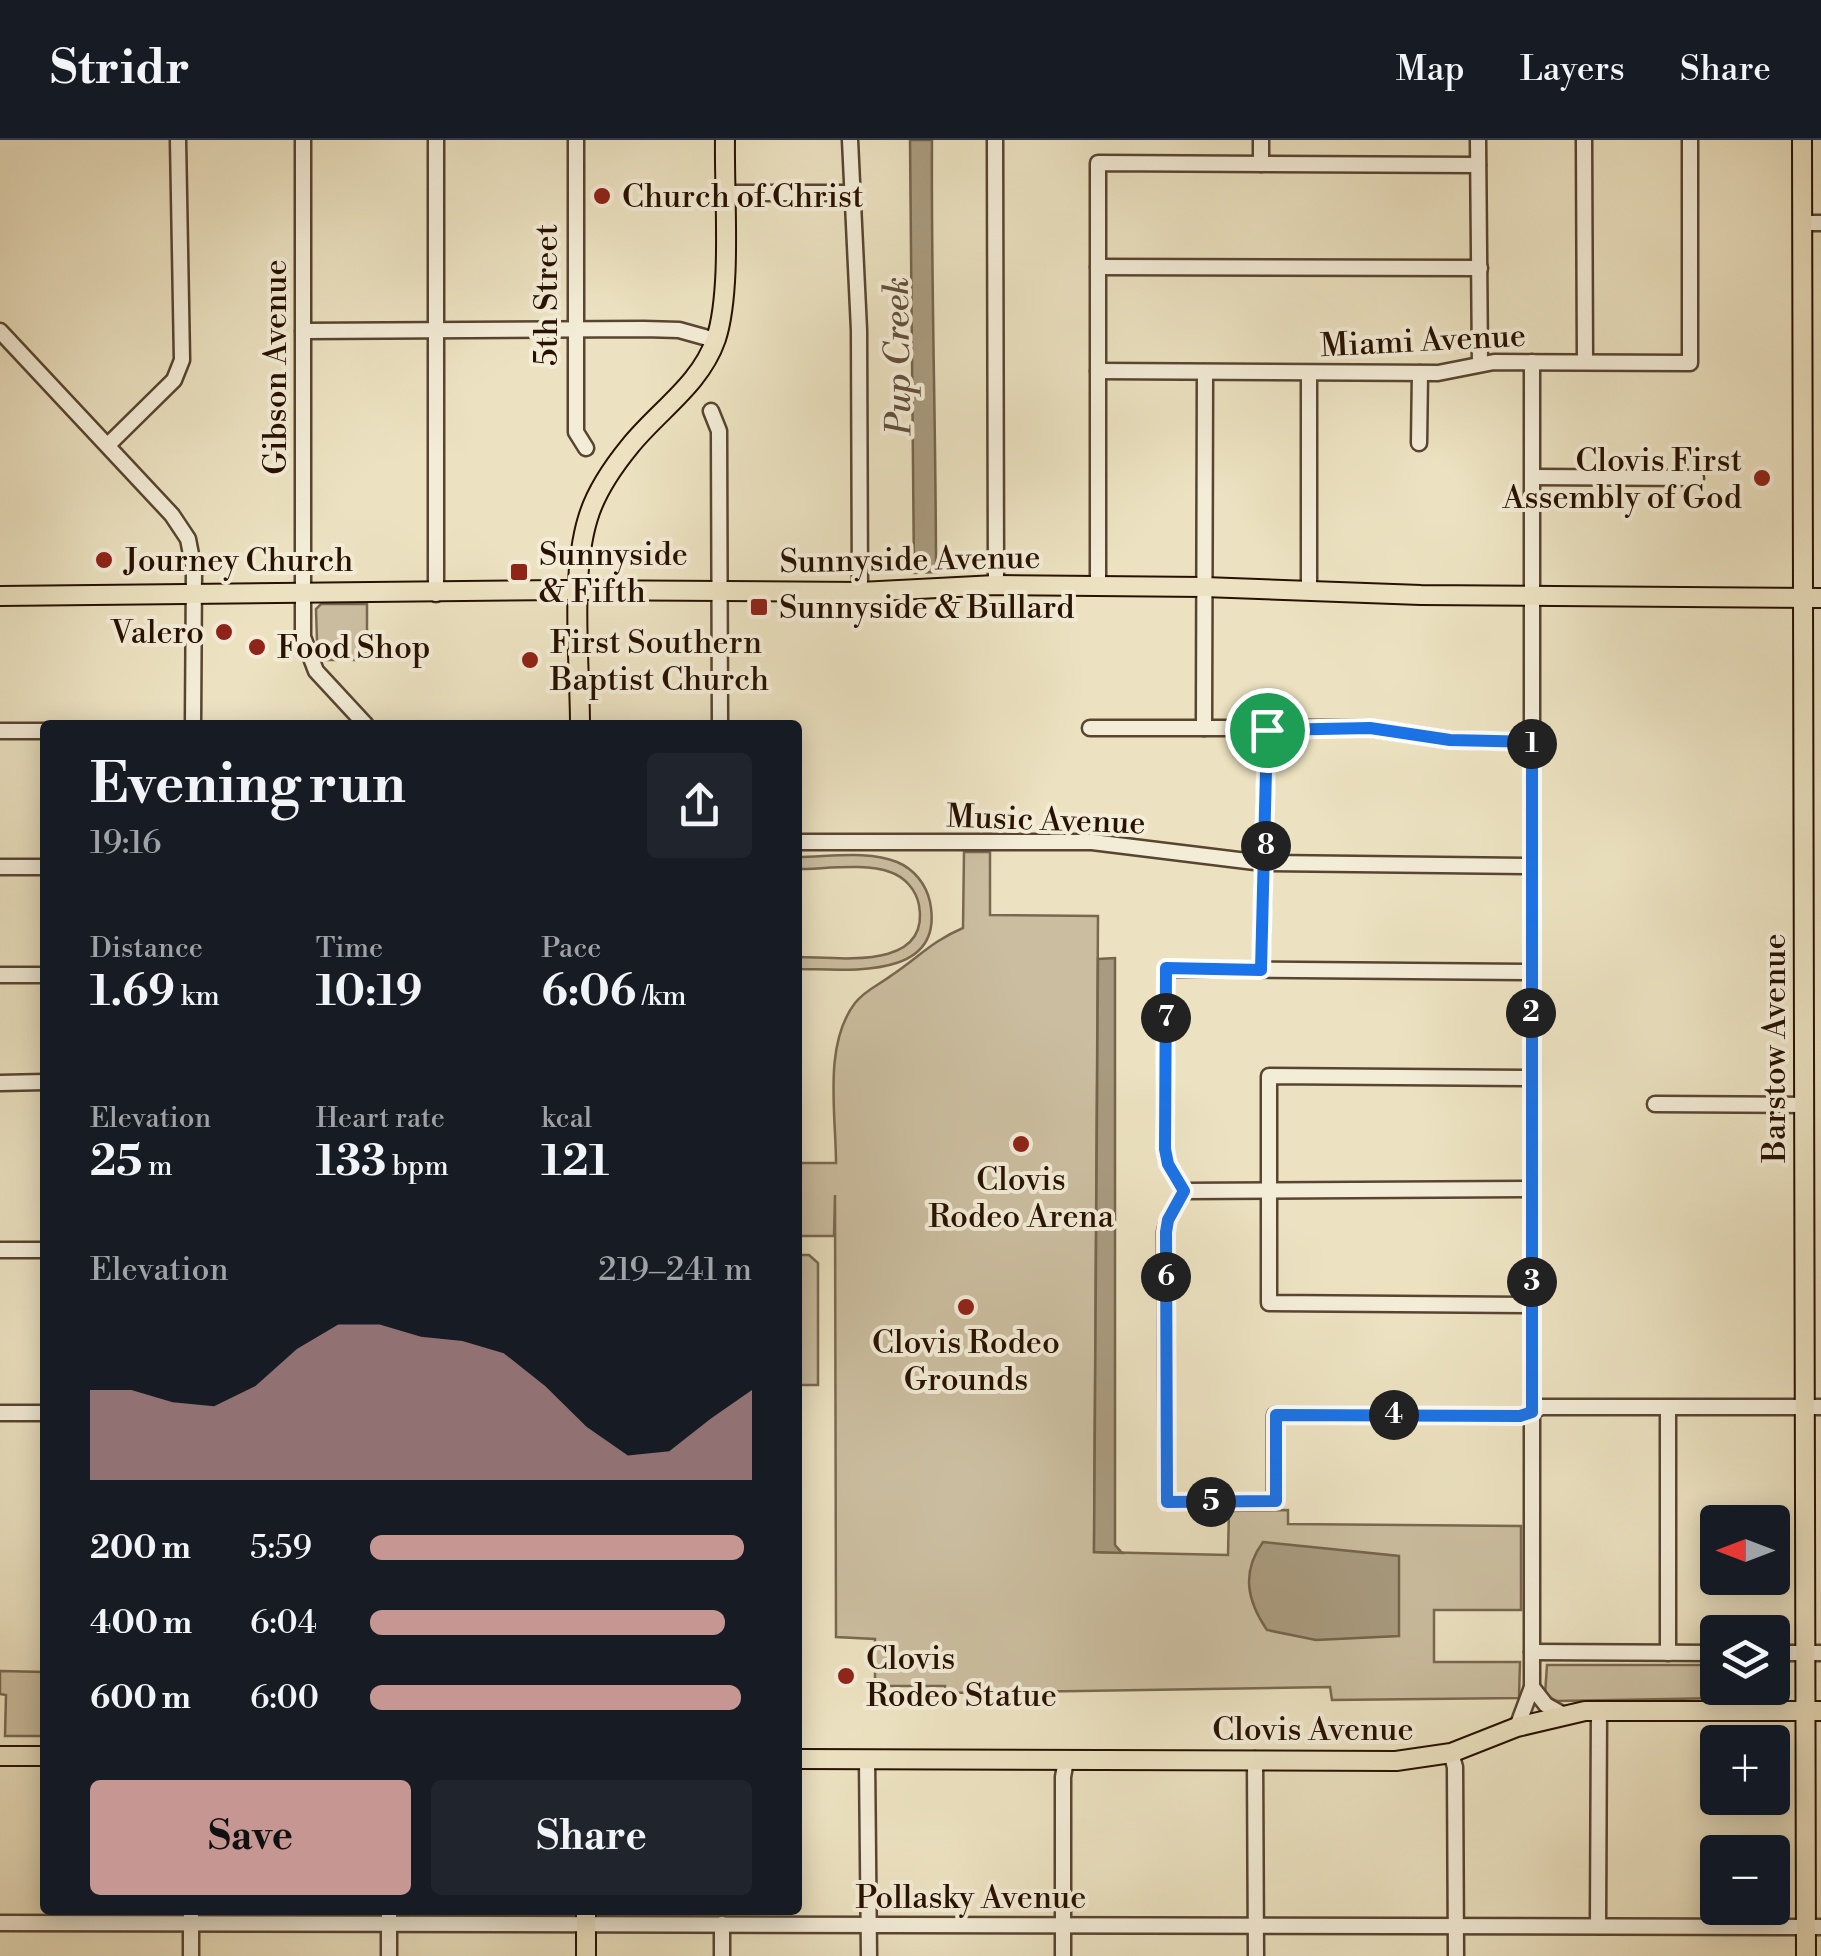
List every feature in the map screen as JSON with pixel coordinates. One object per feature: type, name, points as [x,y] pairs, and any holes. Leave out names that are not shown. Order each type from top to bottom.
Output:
[{"type":"main road","points":[[580,720],[582,540],[597,493],[633,442],[690,384],[715,340],[724,291],[724,140]]},
{"type":"main road","name":"Barstow Avenue","points":[[1802,140],[1812,223],[1812,598],[1804,1105],[1814,1408],[1813,1927],[1806,1956]]},
{"type":"main road","name":"Sunnyside Avenue","points":[[0,596],[580,590],[860,592],[996,584],[1812,598]]},
{"type":"main road","name":"Clovis Avenue","points":[[802,1759],[1396,1761],[1451,1753],[1562,1714],[1599,1710],[1812,1711]]},
{"type":"main road","points":[[0,1756],[40,1756]]},
{"type":"main road","points":[[586,1917],[586,1956]]},
{"type":"street","points":[[108,445],[174,380],[182,360],[178,140]]},
{"type":"street","name":"Gibson Avenue","points":[[302,140],[303,637],[310,659],[362,720]]},
{"type":"street","points":[[436,140],[436,594]]},
{"type":"street","name":"5th Street","points":[[576,140],[576,432],[586,448]]},
{"type":"street","points":[[850,140],[860,330],[860,592]]},
{"type":"street","points":[[995,140],[996,584]]},
{"type":"street","points":[[1261,140],[1262,164]]},
{"type":"street","points":[[1478,140],[1480,363]]},
{"type":"street","points":[[1584,140],[1585,362]]},
{"type":"street","name":"Miami Avenue","points":[[1098,371],[1420,373],[1480,363],[1690,362],[1690,140]]},
{"type":"street","points":[[1098,586],[1098,162],[1478,166]]},
{"type":"street","points":[[724,193],[854,193]]},
{"type":"street","points":[[1098,267],[1480,268]]},
{"type":"street","points":[[302,330],[679,330],[715,340]]},
{"type":"street","points":[[0,331],[182,530],[192,553],[193,720]]},
{"type":"street","points":[[1517,1727],[1532,1687],[1532,362]]},
{"type":"street","points":[[1204,728],[1205,372]]},
{"type":"street","points":[[1308,373],[1309,590]]},
{"type":"street","points":[[1419,443],[1420,373]]},
{"type":"street","points":[[711,411],[719,431],[720,720]]},
{"type":"street","points":[[1533,477],[1696,478]]},
{"type":"street","points":[[1090,728],[1370,728],[1450,740],[1532,742]]},
{"type":"street","points":[[1261,970],[1267,730]]},
{"type":"street","points":[[0,731],[40,731]]},
{"type":"street","name":"Music Avenue","points":[[802,842],[1092,842],[1264,863],[1532,866]]},
{"type":"street","points":[[0,868],[40,867]]},
{"type":"street","points":[[1184,1191],[1168,1164],[1165,1149],[1166,968],[1532,972]]},
{"type":"street","points":[[0,975],[40,975]]},
{"type":"street","points":[[1532,1078],[1269,1076],[1268,1190],[1268,1303],[1532,1304]]},
{"type":"street","points":[[0,1082],[40,1082]]},
{"type":"street","points":[[1655,1104],[1804,1105]]},
{"type":"street","points":[[1184,1191],[1532,1189]]},
{"type":"street","points":[[1184,1191],[1166,1232],[1167,1502],[1276,1501],[1276,1415],[1520,1416],[1542,1407],[1814,1408]]},
{"type":"street","points":[[0,1250],[40,1250]]},
{"type":"street","points":[[1668,1408],[1668,1652]]},
{"type":"street","points":[[0,1413],[40,1413]]},
{"type":"street","points":[[1532,1652],[1700,1653]]},
{"type":"street","points":[[1532,1687],[1546,1704],[1562,1714]]},
{"type":"street","points":[[1598,1926],[1599,1710]]},
{"type":"street","points":[[1451,1753],[1455,1768],[1456,1956]]},
{"type":"street","points":[[867,1758],[869,1956]]},
{"type":"street","points":[[1063,1956],[1066,1760]]},
{"type":"street","points":[[1255,1760],[1256,1956]]},
{"type":"street","points":[[191,1916],[191,1956]]},
{"type":"street","name":"Pollasky Avenue","points":[[0,1923],[191,1916],[389,1916],[586,1917],[722,1924],[1813,1927]]},
{"type":"street","points":[[389,1916],[389,1956]]},
{"type":"street","points":[[722,1924],[722,1956]]},
{"type":"shaded area","points":[[910,140],[932,140],[936,518],[936,572],[914,573]]},
{"type":"shaded area","points":[[321,604],[367,604],[367,660],[324,660],[317,641],[316,609]]},
{"type":"shaded area","name":"Clovis Rodeo Grounds","points":[[964,852],[990,852],[990,915],[1098,916],[1094,1552],[1228,1555],[1229,1511],[1288,1510],[1288,1524],[1521,1526],[1521,1610],[1434,1610],[1434,1662],[1520,1662],[1519,1698],[1332,1700],[1330,1687],[946,1693],[945,1686],[875,1686],[875,1639],[836,1637],[835,1195],[834,1236],[802,1236],[802,1163],[836,1163],[835,1059],[845,1020],[855,1003],[934,944],[963,928]]},
{"type":"shaded area","points":[[874,856],[909,869],[922,883],[930,902],[931,928],[923,946],[888,966],[802,969],[802,957],[856,958],[896,951],[910,941],[919,926],[919,905],[909,885],[890,872],[857,867],[802,869],[802,857]]},
{"type":"shaded area","points":[[1115,958],[1115,1545],[1122,1553],[1094,1552],[1098,959]]},
{"type":"shaded area","points":[[802,1255],[809,1255],[818,1263],[818,1385],[802,1385]]},
{"type":"shaded area","points":[[1263,1542],[1399,1556],[1399,1636],[1316,1640],[1267,1630],[1249,1586],[1252,1564]]},
{"type":"shaded area","points":[[1547,1665],[1700,1665],[1700,1698],[1557,1701],[1545,1695]]},
{"type":"shaded area","points":[[0,1671],[40,1672],[40,1736],[5,1736],[6,1695],[0,1694]]},
{"type":"place","name":"Church of Christ","points":[[602,196]]},
{"type":"place","name":"Clovis First Assembly of God","points":[[1762,478]]},
{"type":"place","name":"Journey Church","points":[[104,560]]},
{"type":"place","name":"Sunnyside & Fifth","points":[[519,572]]},
{"type":"place","name":"Sunnyside & Bullard","points":[[759,607]]},
{"type":"place","name":"Valero","points":[[224,632]]},
{"type":"place","name":"Food Shop","points":[[257,647]]},
{"type":"place","name":"First Southern Baptist Church","points":[[530,660]]},
{"type":"place","name":"Clovis Rodeo Arena","points":[[1021,1144]]},
{"type":"place","name":"Clovis Rodeo Grounds","points":[[966,1307]]},
{"type":"place","name":"Clovis Rodeo Statue","points":[[846,1676]]},
{"type":"route","points":[[1370,728],[1450,740],[1532,742],[1532,1412],[1520,1416],[1276,1415],[1276,1501],[1167,1502],[1166,1232],[1184,1191],[1168,1164],[1165,1149],[1166,968],[1261,970],[1267,730],[1370,728]]},
{"type":"water label","name":"Pup Creek","points":[[897,356]]}]
